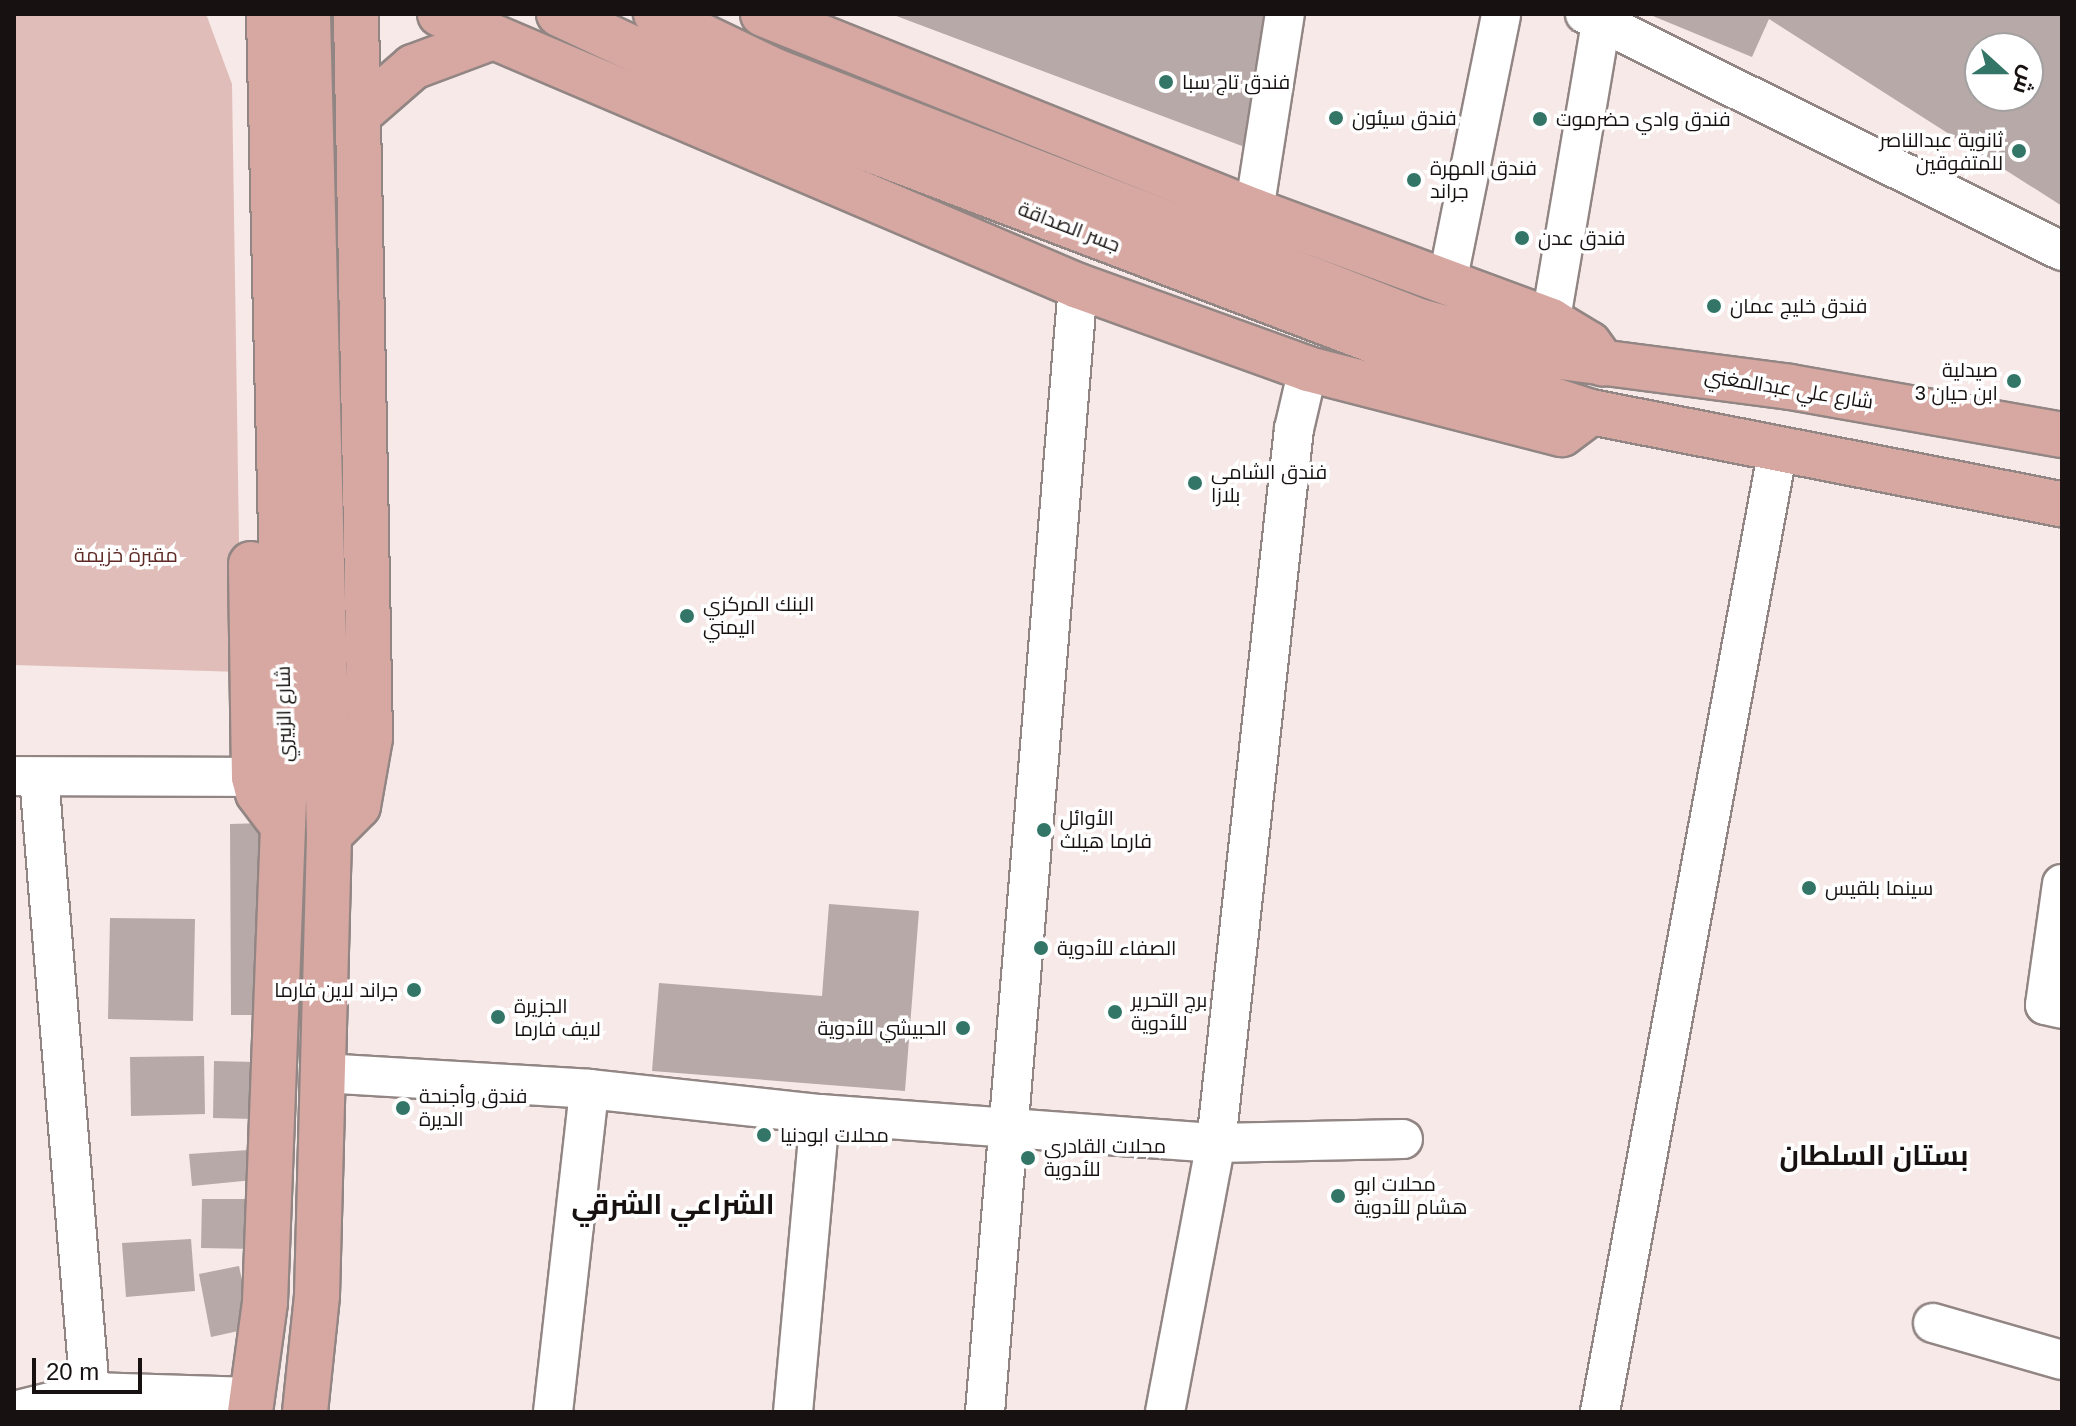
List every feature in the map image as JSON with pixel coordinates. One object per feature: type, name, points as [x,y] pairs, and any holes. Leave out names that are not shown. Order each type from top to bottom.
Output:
[{"type":"main road","points":[[240,14],[254,777],[267,808],[284,826]]},
{"type":"main road","name":"شارع الزبيري","points":[[251,1405],[265,1302],[284,826],[269,14]]},
{"type":"main road","points":[[305,1412],[317,1295],[329,835],[308,14]]},
{"type":"main road","points":[[329,835],[358,806],[370,738],[356,14]]},
{"type":"main road","points":[[440,14],[488,39],[1078,286],[1308,369],[1562,434],[1591,412]]},
{"type":"main road","name":"جسر الصداقة","points":[[559,14],[763,109],[1357,336],[1591,412],[2062,504]]},
{"type":"main road","name":"جسر الصداقة","points":[[656,14],[775,71],[1336,293],[1537,342]]},
{"type":"main road","points":[[784,18],[1254,211],[1447,283],[1537,342]]},
{"type":"main road","points":[[359,114],[413,67],[488,39]]},
{"type":"main road","name":"شارع علي عبدالمغني","points":[[1537,342],[1589,344],[1603,363],[1790,387],[2062,435]]},
{"type":"street","points":[[1254,211],[1285,14]]},
{"type":"street","points":[[1447,283],[1501,14]]},
{"type":"street","points":[[1537,342],[1593,18],[2062,251]]},
{"type":"street","points":[[985,1412],[1078,286]]},
{"type":"street","points":[[1165,1412],[1216,1143],[1294,429],[1308,369]]},
{"type":"street","points":[[1600,1412],[1778,449]]},
{"type":"street","points":[[90,1392],[44,886],[26,776],[254,777]]},
{"type":"street","points":[[2062,884],[2045,1005],[2062,1009]]},
{"type":"street","points":[[322,1073],[589,1089],[820,1114],[1216,1143],[1403,1139]]},
{"type":"street","points":[[553,1412],[589,1089]]},
{"type":"street","points":[[793,1412],[820,1114]]},
{"type":"street","points":[[1933,1323],[2062,1360]]},
{"type":"street","points":[[14,1411],[90,1392],[188,1405],[251,1405]]},
{"type":"green space","name":"مقبرة خزيمة","points":[[14,14],[206,14],[232,84],[241,672],[14,665]]},
{"type":"building","name":"فندق تاج سبا","points":[[891,14],[1274,14],[1250,149]]},
{"type":"building","name":"ثانوية عبدالناصر للمتفوقين","points":[[1648,14],[2062,14],[2062,206],[1769,19],[1752,57]]},
{"type":"building","points":[[265,823],[267,1015],[231,1015],[230,824]]},
{"type":"building","points":[[829,904],[919,911],[905,1091],[652,1071],[659,983],[822,996]]},
{"type":"building","points":[[110,918],[195,919],[193,1021],[108,1019]]},
{"type":"building","points":[[204,1056],[205,1114],[131,1116],[130,1057]]},
{"type":"building","points":[[214,1061],[256,1062],[254,1119],[213,1118]]},
{"type":"building","points":[[263,1149],[265,1179],[192,1186],[189,1154]]},
{"type":"building","points":[[202,1199],[257,1199],[257,1249],[201,1248]]},
{"type":"building","points":[[191,1239],[195,1291],[126,1297],[122,1243]]},
{"type":"building","points":[[239,1266],[252,1328],[211,1337],[199,1274]]},
{"type":"place","name":"فندق تاج سبا","points":[[1166,82]]},
{"type":"place","name":"فندق سيئون","points":[[1336,118]]},
{"type":"place","name":"فندق وادي حضرموت","points":[[1540,119]]},
{"type":"place","name":"ثانوية عبدالناصر للمتفوقين","points":[[2019,151]]},
{"type":"place","name":"فندق المهرة جراند","points":[[1414,180]]},
{"type":"place","name":"فندق عدن","points":[[1522,238]]},
{"type":"place","name":"فندق خليج عمان","points":[[1714,306]]},
{"type":"place","name":"صيدلية ابن حيان 3","points":[[2014,381]]},
{"type":"place","name":"فندق الشامي بلازا","points":[[1195,483]]},
{"type":"place","name":"البنك المركزي اليمني","points":[[687,616]]},
{"type":"place","name":"الأوائل فارما هيلث","points":[[1044,830]]},
{"type":"place","name":"سينما بلقيس","points":[[1809,888]]},
{"type":"place","name":"الصفاء للأدوية","points":[[1041,948]]},
{"type":"place","name":"جراند لاين فارما","points":[[414,990]]},
{"type":"place","name":"برج التحرير للأدوية","points":[[1115,1012]]},
{"type":"place","name":"الجزيرة لايف فارما","points":[[498,1017]]},
{"type":"place","name":"الحبيشي للأدوية","points":[[963,1028]]},
{"type":"place","name":"فندق وأجنحة الديرة","points":[[403,1108]]},
{"type":"place","name":"محلات ابودنيا","points":[[764,1135]]},
{"type":"place","name":"محلات القادري للأدوية","points":[[1028,1158]]},
{"type":"place","name":"محلات ابو هشام للأدوية","points":[[1338,1196]]},
{"type":"district","name":"بستان السلطان","points":[[1874,1156]]},
{"type":"district","name":"الشراعي الشرقي","points":[[673,1205]]}]
